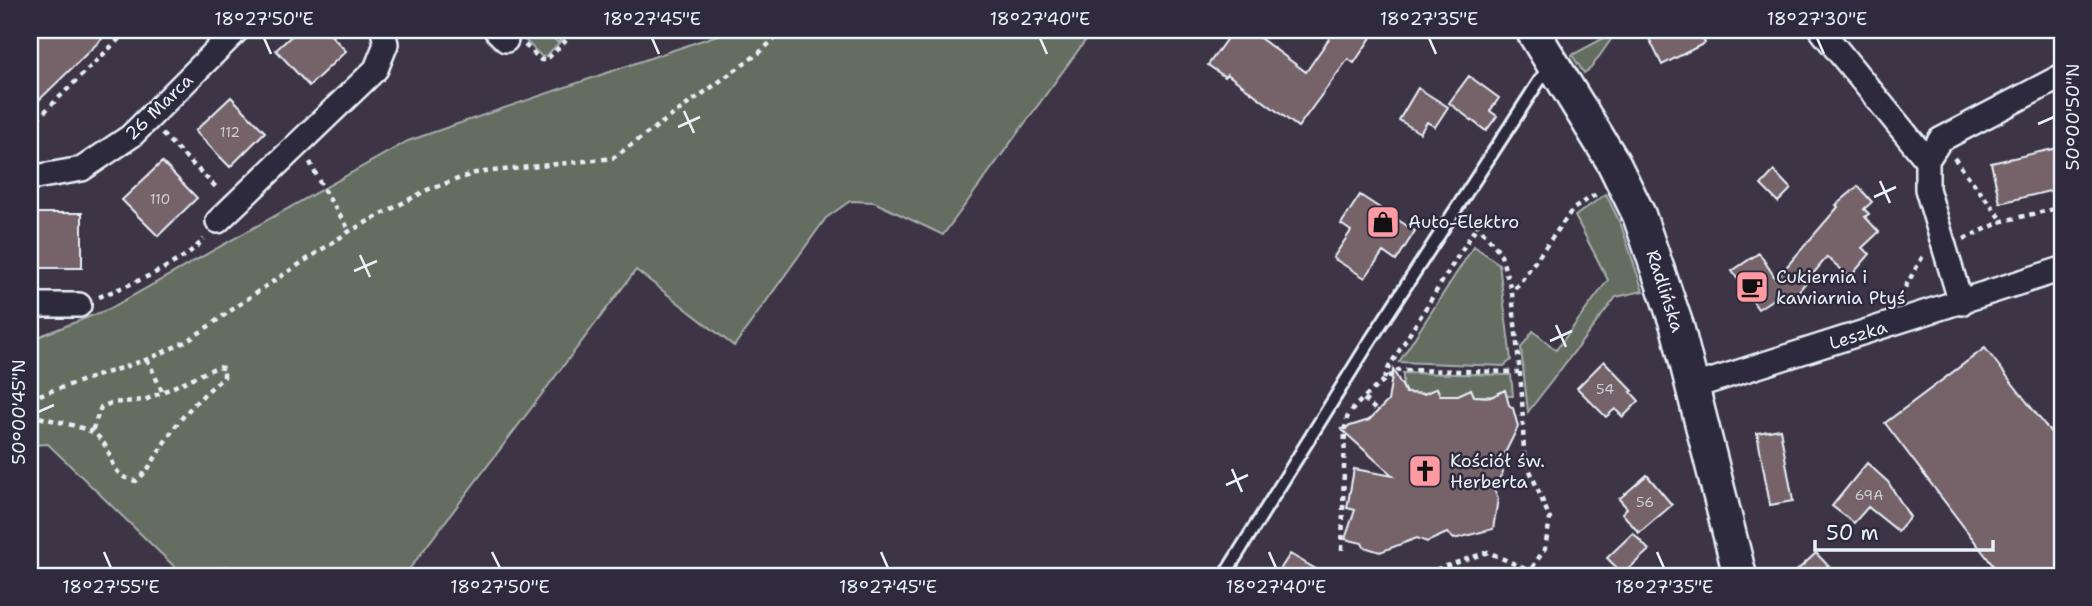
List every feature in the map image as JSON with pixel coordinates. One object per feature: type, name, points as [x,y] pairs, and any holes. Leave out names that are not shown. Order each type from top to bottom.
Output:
[{"type":"street","name":"26 Marca","points":[[30,178],[82,169],[131,136],[237,30]]},
{"type":"street","points":[[218,222],[376,69],[386,44],[383,30]]},
{"type":"street","name":"Radlińska","points":[[1532,30],[1613,162],[1639,215],[1670,304],[1740,576]]},
{"type":"street","points":[[1821,30],[1927,160]]},
{"type":"street","points":[[1961,303],[1927,189],[1927,160],[1940,140],[2062,76]]},
{"type":"street","name":"Leszka","points":[[1692,387],[2062,269]]},
{"type":"street","points":[[30,304],[79,305]]},
{"type":"lane","points":[[1224,576],[1370,341],[1553,61]]},
{"type":"path","points":[[30,126],[128,30]]},
{"type":"path","points":[[508,37],[541,60],[547,60],[577,30]]},
{"type":"path","points":[[30,398],[147,359],[190,340],[350,231],[427,190],[475,173],[613,158],[759,53],[784,30]]},
{"type":"path","points":[[158,130],[234,205]]},
{"type":"path","points":[[1940,140],[2003,221]]},
{"type":"path","points":[[1512,293],[1573,209],[1607,187]]},
{"type":"path","points":[[323,189],[350,231]]},
{"type":"path","points":[[1897,302],[1924,255],[2003,221],[2062,207]]},
{"type":"path","points":[[79,305],[142,279],[170,264],[200,243],[218,222]]},
{"type":"path","points":[[1384,380],[1389,367],[1478,224],[1500,252],[1512,293],[1524,456],[1550,519],[1545,548],[1529,574],[1488,552],[1417,576]]},
{"type":"path","points":[[147,359],[163,393]]},
{"type":"path","points":[[30,415],[92,431],[106,444],[117,472],[125,480],[136,481],[147,472],[168,436],[191,407],[223,377],[224,368],[217,367],[145,400],[111,403],[101,407],[92,431]]},
{"type":"path","points":[[1342,550],[1345,427],[1348,415],[1398,370],[1519,372]]},
{"type":"path","points":[[1364,399],[1377,411]]},
{"type":"shaded area","points":[[515,30],[545,30],[557,42],[572,30],[542,57]]},
{"type":"shaded area","points":[[732,30],[1093,30],[943,235],[874,202],[850,201],[826,218],[734,346],[636,270],[404,576],[312,576],[224,566],[200,576],[184,576],[48,444],[30,445],[30,340],[109,309],[408,141]]},
{"type":"shaded area","points":[[1617,31],[1591,68],[1584,73],[1572,55]]},
{"type":"shaded area","points":[[1606,194],[1621,225],[1643,291],[1616,297],[1528,412],[1521,348],[1533,331],[1556,350],[1608,280],[1575,216]]},
{"type":"shaded area","points":[[1474,246],[1499,264],[1511,360],[1504,366],[1399,362]]},
{"type":"shaded area","points":[[1403,373],[1511,375],[1513,396],[1474,396],[1471,389],[1469,395],[1440,395],[1437,388],[1436,394],[1406,393]]},
{"type":"building","points":[[30,30],[111,30],[30,109]]},
{"type":"building","points":[[298,30],[326,30],[346,51],[309,86],[276,50]]},
{"type":"building","points":[[1233,30],[1249,30],[1306,72],[1335,30],[1376,30],[1354,63],[1348,59],[1298,127],[1227,74],[1225,77],[1208,65]]},
{"type":"building","points":[[1645,30],[1698,30],[1705,43],[1662,65]]},
{"type":"building","points":[[1469,76],[1499,98],[1490,111],[1497,116],[1486,131],[1449,103]]},
{"type":"building","points":[[1418,88],[1448,107],[1435,127],[1427,122],[1420,133],[1399,120]]},
{"type":"building","points":[[231,97],[265,132],[230,167],[195,131]]},
{"type":"building","points":[[2062,147],[2062,188],[2000,203],[1991,163]]},
{"type":"building","points":[[162,162],[197,198],[158,236],[122,200]]},
{"type":"building","points":[[1774,171],[1791,189],[1778,202],[1761,185]]},
{"type":"building","points":[[1858,186],[1872,202],[1864,209],[1869,214],[1865,217],[1879,232],[1862,248],[1870,254],[1850,277],[1827,257],[1793,298],[1784,292],[1758,309],[1732,271],[1759,253],[1776,279],[1838,207],[1836,205]]},
{"type":"building","points":[[1360,195],[1415,231],[1396,261],[1383,252],[1365,278],[1333,258],[1351,231],[1341,224]]},
{"type":"building","points":[[30,213],[82,213],[82,268],[30,268]]},
{"type":"building","points":[[1985,348],[2062,447],[2062,576],[2001,576],[1885,423]]},
{"type":"building","points":[[1604,361],[1639,401],[1623,417],[1615,409],[1606,417],[1577,388]]},
{"type":"building","name":"Kościół św. Herberta","points":[[1393,370],[1406,393],[1424,394],[1437,388],[1440,395],[1458,395],[1471,389],[1474,396],[1491,397],[1505,390],[1518,427],[1501,461],[1503,472],[1494,489],[1498,499],[1493,529],[1454,539],[1447,533],[1427,542],[1417,538],[1380,552],[1364,547],[1362,543],[1345,539],[1355,510],[1347,508],[1354,469],[1393,476],[1341,429],[1369,420],[1388,401]]},
{"type":"building","points":[[1780,429],[1793,501],[1770,505],[1757,433]]},
{"type":"building","points":[[1867,463],[1888,482],[1910,517],[1898,531],[1868,507],[1854,523],[1832,506]]},
{"type":"building","points":[[1647,475],[1672,505],[1639,533],[1622,513],[1627,508],[1619,499]]},
{"type":"building","points":[[1633,533],[1649,550],[1623,574],[1607,558]]},
{"type":"building","points":[[1816,553],[1838,576],[1791,576]]},
{"type":"building","points":[[1290,554],[1328,576],[1276,576]]},
{"type":"place","name":"Auto-Elektro","points":[[1383,222]]},
{"type":"place","name":"Cukiernia i kawiarnia Ptyś","points":[[1752,287]]},
{"type":"place","name":"Kościół św. Herberta","points":[[1425,471]]}]
